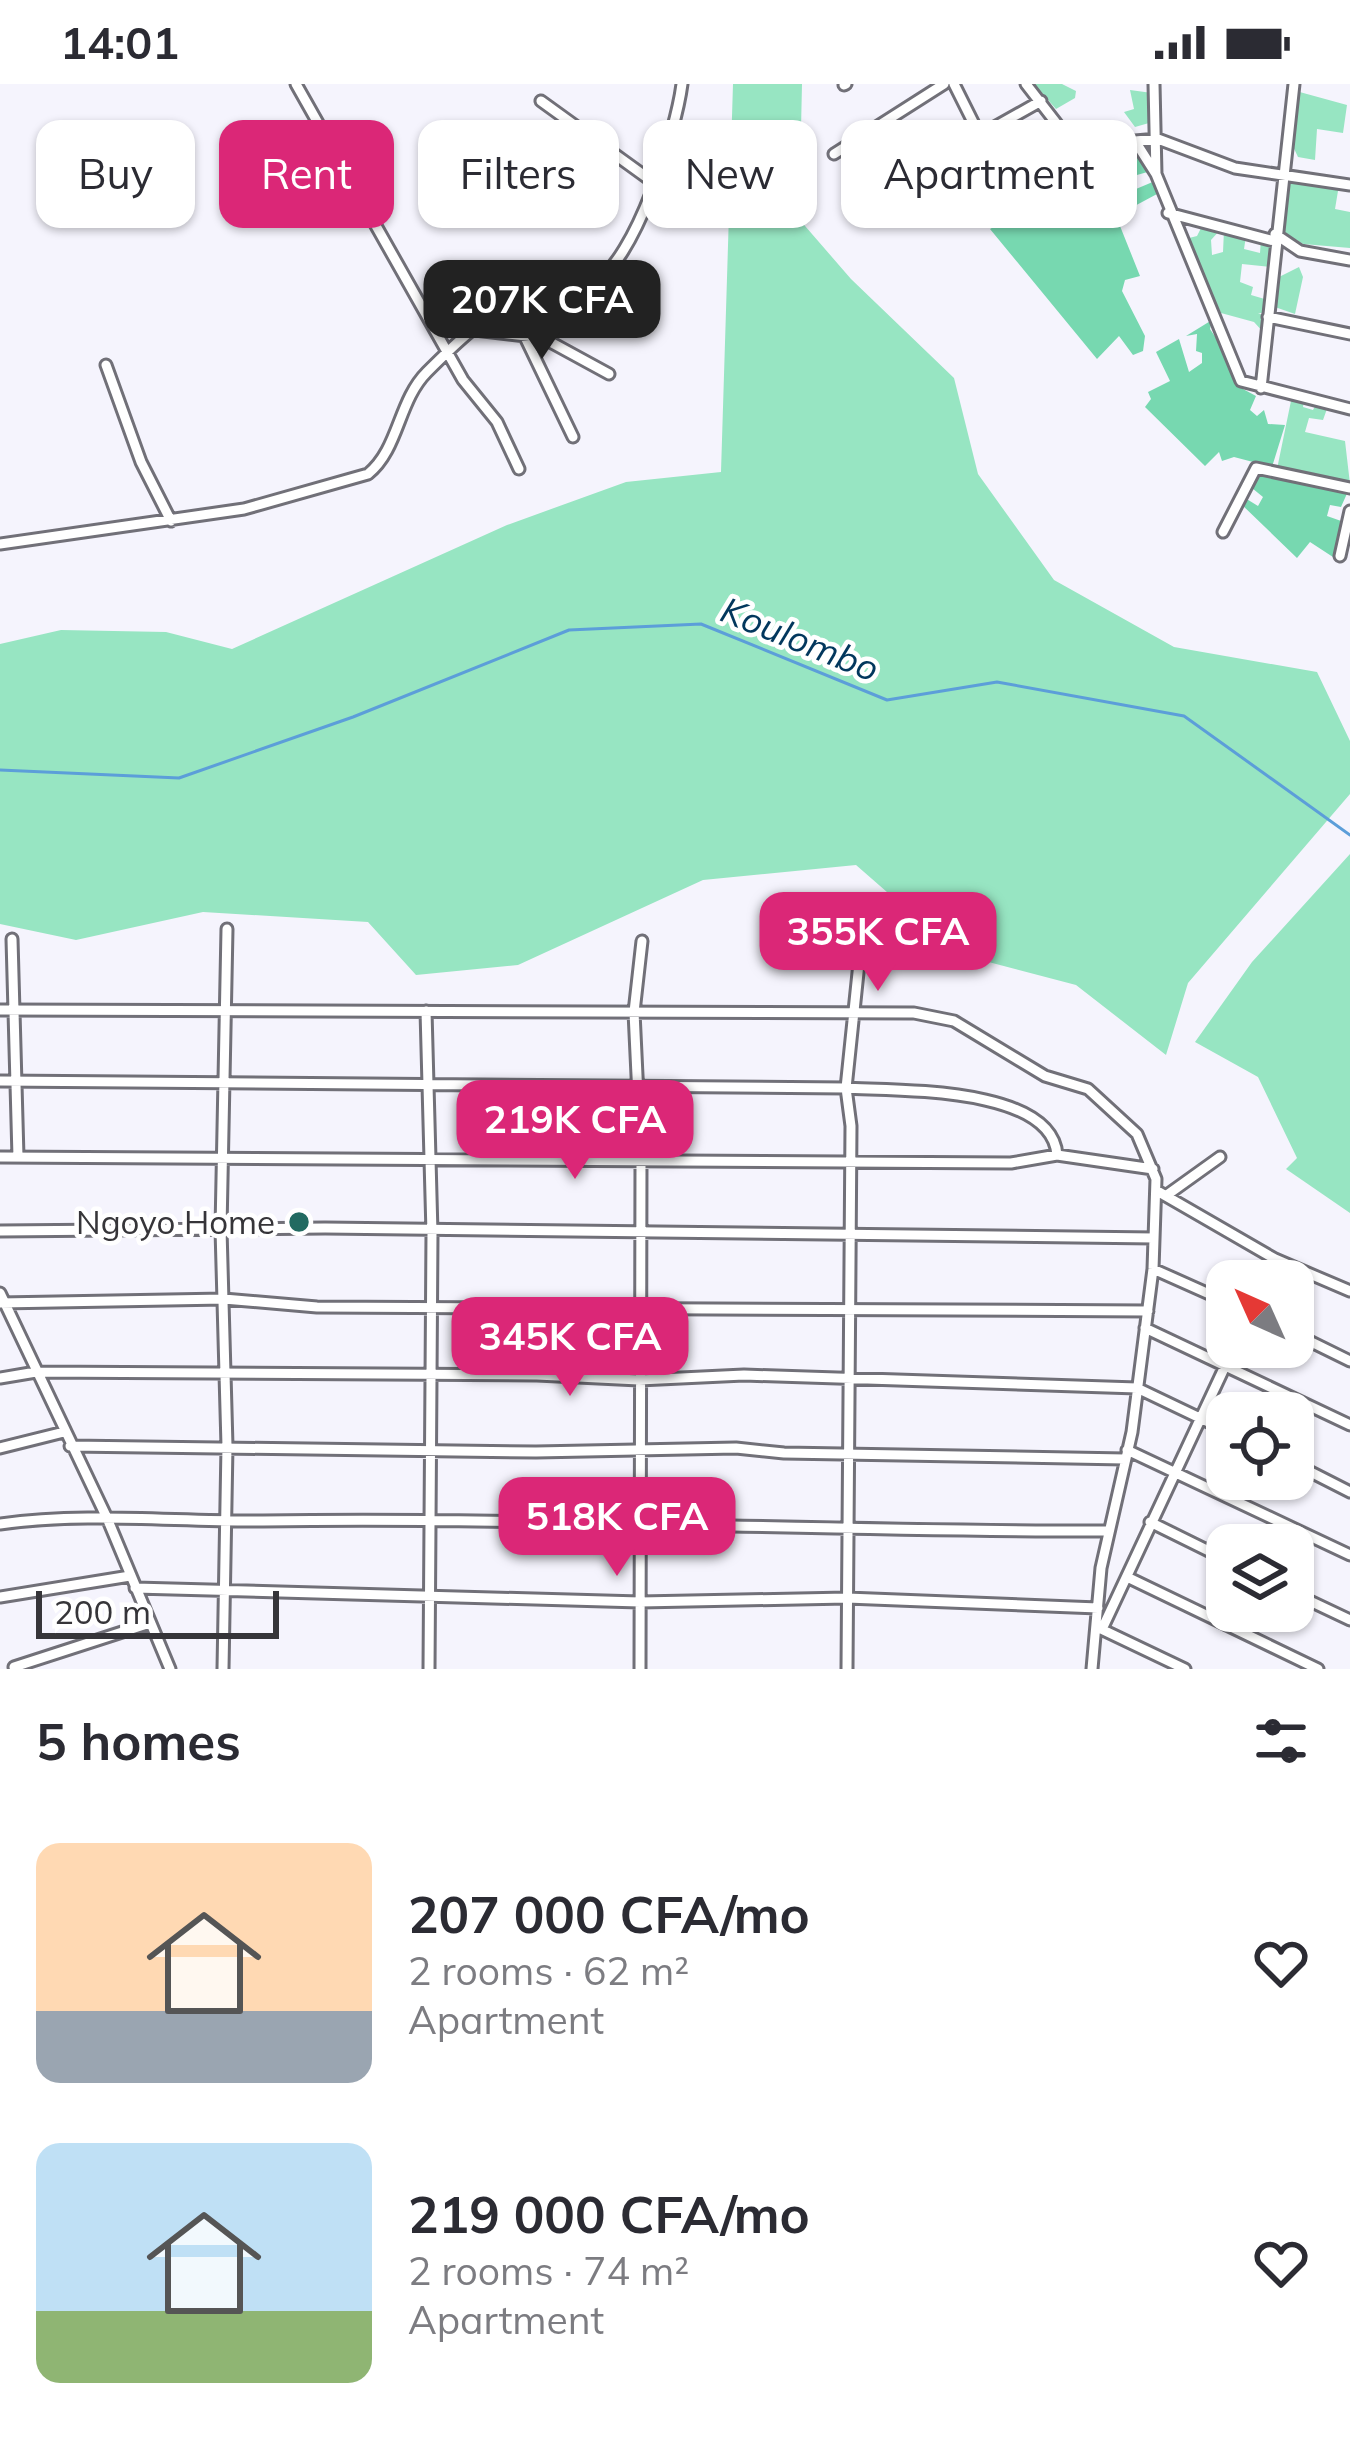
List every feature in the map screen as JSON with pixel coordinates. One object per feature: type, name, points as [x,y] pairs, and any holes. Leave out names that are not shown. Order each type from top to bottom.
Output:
[{"type":"street","points":[[296,84],[448,354],[496,422],[519,469]]},
{"type":"street","points":[[671,120],[682,84]]},
{"type":"street","points":[[834,154],[944,84]]},
{"type":"street","points":[[953,84],[972,120]]},
{"type":"street","points":[[1026,84],[1055,120]]},
{"type":"street","points":[[1154,84],[1156,174]]},
{"type":"street","points":[[1261,388],[1294,84]]},
{"type":"street","points":[[541,101],[643,175]]},
{"type":"street","points":[[1008,120],[1041,101]]},
{"type":"street","points":[[1137,141],[1158,139],[1235,168],[1281,171],[1350,185]]},
{"type":"street","points":[[1137,144],[1156,174],[1168,213],[1241,381],[1350,409]]},
{"type":"street","points":[[0,544],[172,521],[302,495],[368,474],[382,459],[406,399],[448,354],[506,307],[599,279],[631,233],[643,205]]},
{"type":"street","points":[[1168,213],[1275,237],[1300,251],[1350,260]]},
{"type":"street","points":[[1268,317],[1350,334]]},
{"type":"street","points":[[475,330],[524,335],[558,345],[609,374]]},
{"type":"street","points":[[524,335],[573,437]]},
{"type":"street","points":[[106,365],[140,463],[172,521]]},
{"type":"street","points":[[1223,532],[1256,468],[1350,488]]},
{"type":"street","points":[[1340,556],[1350,511]]},
{"type":"street","points":[[223,1669],[227,1446],[221,1229],[227,929]]},
{"type":"street","points":[[13,939],[18,1156]]},
{"type":"street","points":[[640,1669],[641,1160],[634,1012],[642,941]]},
{"type":"street","points":[[847,1669],[851,1161],[846,1088],[859,963]]},
{"type":"street","points":[[0,1010],[914,1013],[954,1021],[1045,1076],[1088,1089],[1137,1134],[1163,1194],[1126,1454],[1109,1531],[1098,1608],[1100,1630]]},
{"type":"street","points":[[426,1011],[432,1233],[429,1669]]},
{"type":"street","points":[[0,1081],[846,1088],[994,1102],[1046,1126],[1054,1134],[1057,1155]]},
{"type":"street","points":[[0,1156],[1011,1163],[1057,1155],[1153,1169]]},
{"type":"street","points":[[1163,1194],[1220,1157]]},
{"type":"street","points":[[1163,1194],[1275,1259],[1350,1291]]},
{"type":"street","points":[[0,1231],[850,1232],[1154,1238]]},
{"type":"street","points":[[1153,1269],[1206,1293]]},
{"type":"street","points":[[170,1669],[107,1518],[2,1300],[224,1298],[317,1307],[1148,1310]]},
{"type":"street","points":[[1145,1328],[1206,1355]]},
{"type":"street","points":[[1314,1343],[1350,1361]]},
{"type":"street","points":[[1092,1669],[1100,1630],[1224,1368]]},
{"type":"street","points":[[1234,1368],[1350,1425]]},
{"type":"street","points":[[0,1378],[36,1372],[431,1373],[639,1381],[745,1375],[1136,1388],[1206,1420]]},
{"type":"street","points":[[0,1448],[64,1432]]},
{"type":"street","points":[[70,1446],[1126,1454],[1173,1471],[1350,1555]]},
{"type":"street","points":[[1314,1474],[1350,1492]]},
{"type":"street","points":[[0,1524],[74,1515],[226,1522],[430,1519],[847,1530],[1109,1531]]},
{"type":"street","points":[[1150,1522],[1206,1550]]},
{"type":"street","points":[[0,1597],[130,1576]]},
{"type":"street","points":[[1127,1577],[1318,1669]]},
{"type":"street","points":[[135,1588],[640,1602],[847,1598],[1098,1608]]},
{"type":"street","points":[[1314,1603],[1350,1620]]},
{"type":"street","points":[[14,1667],[150,1624]]},
{"type":"street","points":[[1100,1630],[1185,1669]]},
{"type":"green space","points":[[733,84],[802,84],[801,120],[732,120]]},
{"type":"green space","points":[[1034,84],[1062,84],[1076,91],[1075,98],[1056,109]]},
{"type":"green space","points":[[1130,90],[1152,93],[1149,123],[1137,126],[1137,120],[1130,120],[1124,112],[1134,109]]},
{"type":"green space","points":[[1296,91],[1347,105],[1343,133],[1317,129],[1315,160],[1298,157],[1289,138]]},
{"type":"green space","points":[[1137,149],[1151,171],[1137,175]]},
{"type":"green space","points":[[1284,175],[1339,185],[1335,209],[1350,212],[1350,248],[1303,244],[1279,229]]},
{"type":"green space","points":[[1155,181],[1157,194],[1137,205],[1137,189]]},
{"type":"green space","points":[[1204,222],[1220,230],[1211,240],[1212,255],[1223,252],[1224,230],[1246,236],[1244,249],[1260,253],[1261,239],[1271,243],[1271,267],[1242,264],[1240,282],[1253,287],[1251,295],[1268,300],[1265,313],[1258,313],[1266,316],[1264,333],[1254,322],[1221,313],[1185,239],[1197,236]]},
{"type":"green space","points":[[729,228],[807,228],[851,279],[954,378],[978,474],[1054,580],[1174,647],[1317,672],[1350,741],[1350,794],[1188,983],[1166,1055],[1076,985],[958,954],[856,865],[703,880],[518,965],[416,975],[368,922],[203,912],[76,940],[0,924],[0,644],[61,630],[166,632],[232,649],[507,525],[626,482],[721,472]]},
{"type":"green space","points":[[1121,228],[1140,276],[1125,280],[1122,291],[1145,336],[1143,351],[1133,355],[1119,336],[1097,359],[990,229]]},
{"type":"green space","points":[[1299,267],[1303,277],[1295,314],[1272,306],[1275,279]]},
{"type":"green space","points":[[1212,320],[1210,329],[1222,347],[1227,346],[1243,389],[1256,396],[1250,410],[1257,416],[1264,410],[1268,424],[1285,425],[1272,467],[1234,457],[1222,461],[1219,452],[1205,466],[1145,407],[1151,399],[1148,392],[1170,381],[1156,352],[1179,339],[1189,372],[1202,363],[1202,353],[1196,351],[1197,334],[1186,336]]},
{"type":"green space","points":[[1291,401],[1304,401],[1303,407],[1313,410],[1316,404],[1328,406],[1323,420],[1309,418],[1305,432],[1345,441],[1350,484],[1277,469]]},
{"type":"green space","points":[[1257,471],[1349,489],[1341,507],[1330,505],[1327,516],[1344,522],[1336,559],[1310,542],[1297,558],[1239,502],[1245,498],[1258,506],[1263,497],[1247,484]]},
{"type":"green space","points":[[1350,854],[1350,1213],[1286,1169],[1297,1158],[1258,1077],[1195,1042],[1252,962]]},
{"type":"waterway","name":"Koulombo","points":[[0,770],[179,778],[353,717],[569,630],[701,624],[887,700],[997,682],[1184,716],[1350,835]]},
{"type":"place","name":"Ngoyo Home","points":[[299,1222]]}]
